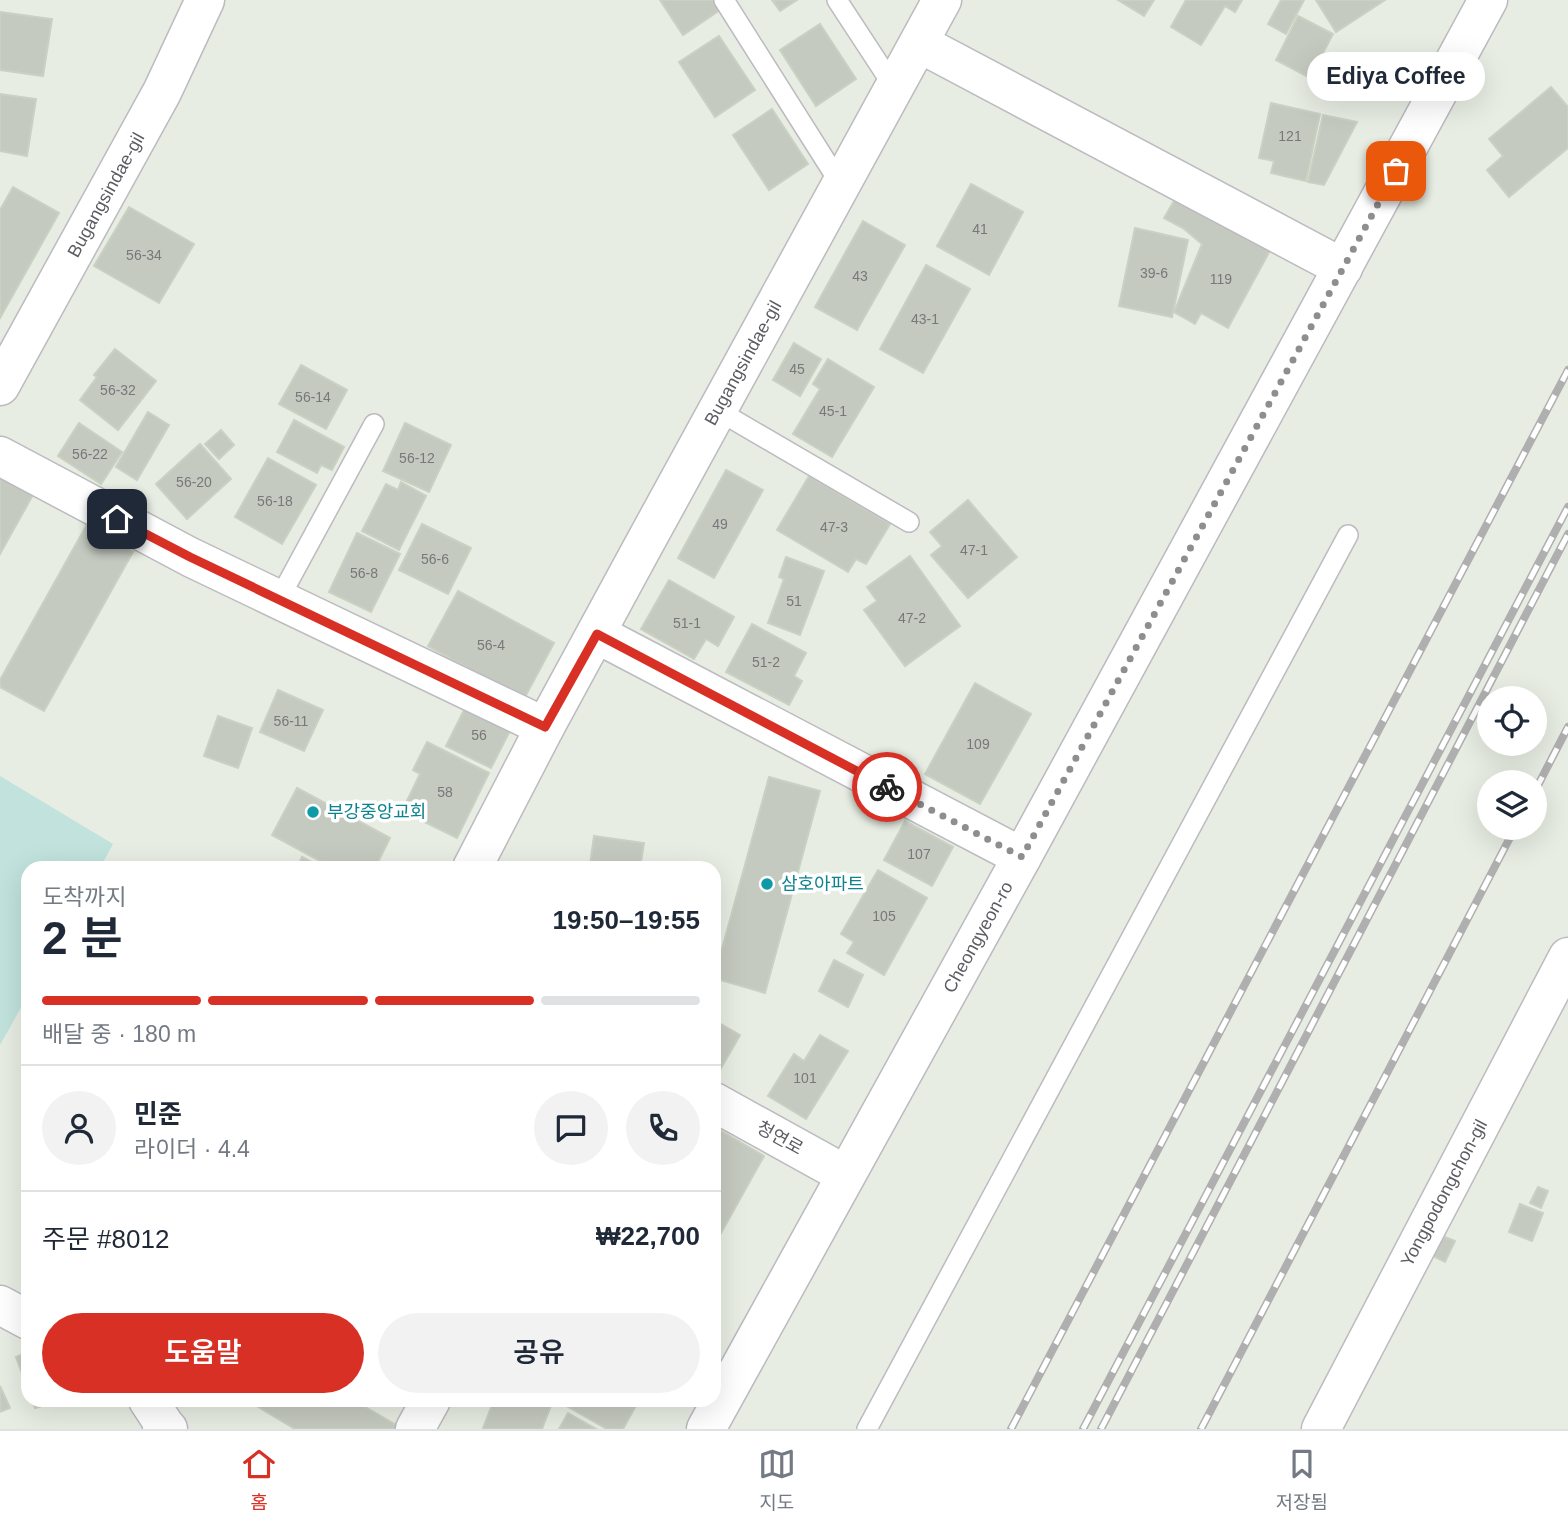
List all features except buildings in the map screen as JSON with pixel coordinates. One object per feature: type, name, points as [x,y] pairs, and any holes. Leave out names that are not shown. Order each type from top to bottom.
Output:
[{"type":"street","name":"Bugangsindae-gil","points":[[0,386],[162,92],[206,0]]},
{"type":"street","name":"Bugangsindae-gil","points":[[476,861],[545,727],[942,0]]},
{"type":"street","name":"Cheongyeon-ro","points":[[721,1402],[1022,857],[1489,0]]},
{"type":"street","points":[[919,43],[1343,268]]},
{"type":"street","points":[[0,456],[190,557],[545,727]]},
{"type":"street","points":[[597,634],[1022,857]]},
{"type":"street","name":"Yongpodongchon-gil","points":[[1321,1429],[1568,957]]},
{"type":"street","name":"청연로","points":[[721,1106],[846,1175]]},
{"type":"street","points":[[0,1306],[21,1316]]},
{"type":"street","points":[[152,1407],[166,1429],[179,1407]]},
{"type":"street","points":[[415,1429],[427,1407]]},
{"type":"street","name":"Cheongyeon-ro","points":[[706,1429],[718,1407]]},
{"type":"lane","points":[[724,0],[841,185]]},
{"type":"lane","points":[[837,0],[894,87]]},
{"type":"lane","points":[[718,410],[909,522]]},
{"type":"lane","points":[[279,599],[374,424]]},
{"type":"lane","points":[[867,1429],[1348,535]]},
{"type":"shaded area","points":[[0,776],[113,844],[104,861],[21,861],[21,1008],[0,1045]]},
{"type":"railway","points":[[1011,1429],[1568,370]]},
{"type":"railway","points":[[1083,1429],[1568,507]]},
{"type":"railway","points":[[1101,1429],[1568,534]]},
{"type":"railway","points":[[1546,770],[1568,727]]},
{"type":"railway","points":[[1201,1429],[1509,840]]},
{"type":"way so far","points":[[887,787],[1022,857],[1396,171]]},
{"type":"place","name":"Ediya Coffee","points":[[1396,171]]},
{"type":"place","name":"부강중앙교회","points":[[313,812]]},
{"type":"place","name":"삼호아파트","points":[[767,884]]},
{"type":"route","points":[[117,519],[190,557],[545,727],[597,634],[887,787]]}]
